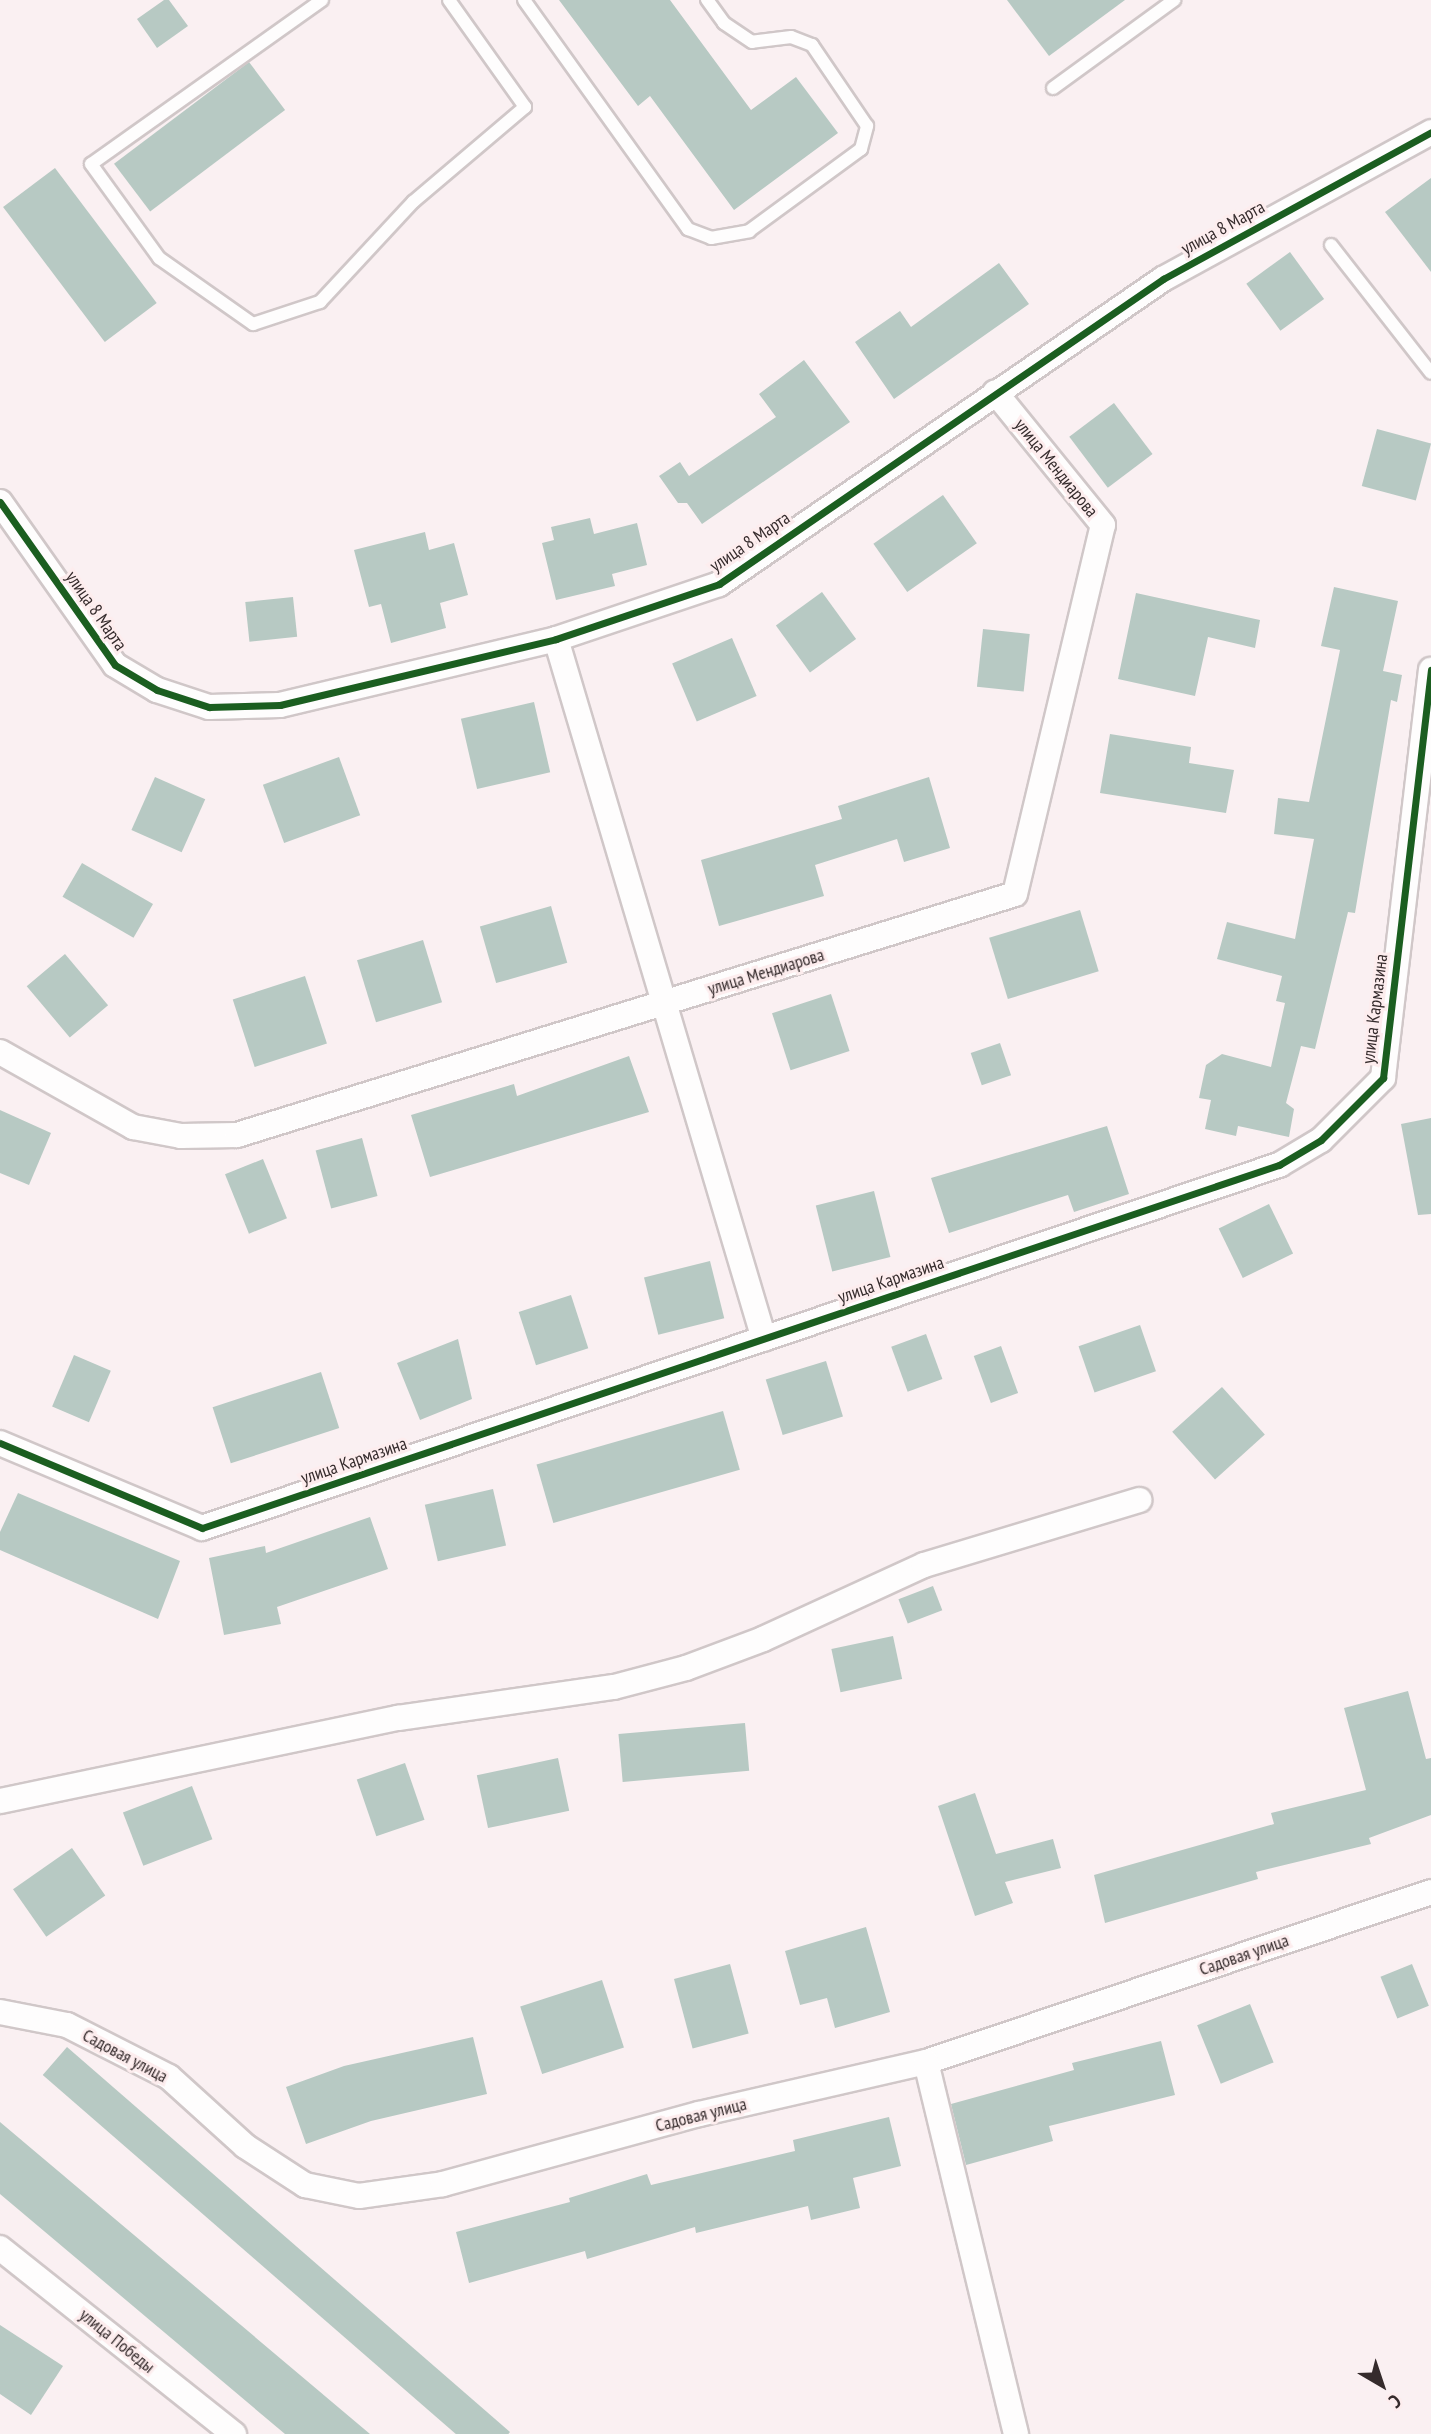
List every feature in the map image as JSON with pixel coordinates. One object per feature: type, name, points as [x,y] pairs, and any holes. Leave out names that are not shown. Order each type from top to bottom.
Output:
[{"type":"street","name":"улица 8 Марта","points":[[0,502],[115,665],[157,690],[209,707],[280,705],[556,639],[719,584],[1163,279],[1431,132]]},
{"type":"street","name":"улица Мендиарова","points":[[0,1052],[133,1127],[181,1136],[237,1135],[1015,894],[1103,525],[995,392]]},
{"type":"street","points":[[556,639],[764,1339]]},
{"type":"street","name":"улица Кармазина","points":[[0,1443],[202,1528],[1279,1165],[1321,1140],[1355,1109],[1383,1078],[1431,670]]},
{"type":"street","points":[[0,1801],[398,1718],[614,1686],[686,1668],[763,1639],[924,1565],[1139,1500]]},
{"type":"street","name":"Садовая улица","points":[[0,2012],[66,2025],[101,2042],[169,2077],[245,2146],[305,2185],[359,2196],[443,2184],[699,2114],[926,2062],[1431,1892]]},
{"type":"street","points":[[926,2062],[1016,2434]]},
{"type":"street","name":"улица Победы","points":[[0,2248],[234,2434]]},
{"type":"lane","points":[[322,0],[91,164],[159,257],[253,324],[320,302],[413,202],[525,107],[449,0]]},
{"type":"lane","points":[[524,0],[688,229],[711,238],[749,230],[861,149],[867,126],[812,45],[791,37],[752,42],[724,23],[707,0]]},
{"type":"lane","points":[[1053,88],[1174,0]]},
{"type":"lane","points":[[1331,245],[1431,373]]},
{"type":"building","points":[[164,0],[169,0],[188,26],[157,48],[137,19]]},
{"type":"building","points":[[559,0],[670,0],[751,110],[796,77],[838,133],[734,210],[650,96],[638,106]]},
{"type":"building","points":[[1007,0],[1125,0],[1049,56]]},
{"type":"building","points":[[249,62],[285,110],[150,212],[114,164]]},
{"type":"building","points":[[55,168],[157,303],[105,342],[3,207]]},
{"type":"building","points":[[1431,178],[1431,272],[1385,212]]},
{"type":"building","points":[[1290,252],[1324,299],[1280,331],[1246,284]]},
{"type":"building","points":[[999,263],[1029,304],[894,399],[855,342],[900,311],[911,327]]},
{"type":"building","points":[[804,360],[850,422],[702,524],[687,503],[678,503],[659,476],[680,462],[689,476],[776,417],[759,394]]},
{"type":"building","points":[[1114,403],[1153,454],[1108,488],[1069,437]]},
{"type":"building","points":[[1377,429],[1431,443],[1416,500],[1362,486]]},
{"type":"building","points":[[943,495],[977,543],[907,592],[873,544]]},
{"type":"building","points":[[590,518],[594,534],[637,523],[647,565],[612,574],[615,586],[556,600],[542,543],[554,540],[551,527]]},
{"type":"building","points":[[425,532],[429,550],[454,543],[468,595],[440,603],[446,628],[391,643],[381,604],[369,607],[354,550]]},
{"type":"building","points":[[1334,587],[1398,601],[1383,671],[1402,675],[1397,702],[1391,700],[1355,913],[1348,912],[1315,1049],[1301,1046],[1286,1103],[1294,1109],[1289,1137],[1238,1126],[1236,1136],[1205,1129],[1211,1100],[1199,1098],[1206,1065],[1222,1054],[1271,1067],[1285,1003],[1276,1001],[1282,976],[1217,959],[1227,922],[1295,939],[1314,839],[1274,834],[1278,798],[1309,802],[1340,650],[1321,646]]},
{"type":"building","points":[[822,592],[856,639],[810,672],[776,626]]},
{"type":"building","points":[[1136,593],[1260,620],[1255,648],[1208,637],[1195,696],[1118,679]]},
{"type":"building","points":[[293,597],[297,637],[249,642],[245,602]]},
{"type":"building","points":[[983,629],[1030,634],[1024,692],[977,687]]},
{"type":"building","points":[[732,638],[757,696],[697,721],[672,663]]},
{"type":"building","points":[[534,702],[550,772],[477,789],[461,719]]},
{"type":"building","points":[[1110,734],[1191,747],[1189,763],[1234,770],[1226,813],[1100,793]]},
{"type":"building","points":[[339,757],[360,815],[284,843],[263,785]]},
{"type":"building","points":[[155,777],[205,799],[182,852],[131,830]]},
{"type":"building","points":[[929,777],[950,848],[904,862],[897,839],[815,865],[824,896],[719,926],[701,860],[842,819],[838,806]]},
{"type":"building","points":[[82,863],[153,904],[134,938],[62,897]]},
{"type":"building","points":[[551,906],[567,963],[496,983],[480,926]]},
{"type":"building","points":[[1080,910],[1099,971],[1008,999],[989,938]]},
{"type":"building","points":[[423,940],[442,1002],[376,1022],[357,960]]},
{"type":"building","points":[[65,954],[108,1005],[70,1037],[27,986]]},
{"type":"building","points":[[305,976],[327,1044],[255,1067],[233,999]]},
{"type":"building","points":[[831,994],[850,1051],[791,1070],[772,1013]]},
{"type":"building","points":[[1000,1043],[1011,1075],[982,1085],[971,1053]]},
{"type":"building","points":[[629,1056],[649,1112],[430,1177],[411,1115],[514,1084],[517,1096]]},
{"type":"building","points":[[0,1110],[51,1133],[29,1185],[0,1173]]},
{"type":"building","points":[[1431,1118],[1431,1214],[1418,1215],[1401,1124]]},
{"type":"building","points":[[1107,1126],[1129,1194],[1074,1212],[1068,1195],[949,1233],[931,1178]]},
{"type":"building","points":[[362,1138],[378,1196],[331,1208],[316,1150]]},
{"type":"building","points":[[263,1159],[287,1218],[249,1234],[225,1174]]},
{"type":"building","points":[[874,1191],[890,1257],[832,1271],[816,1206]]},
{"type":"building","points":[[1269,1204],[1293,1253],[1243,1278],[1219,1229]]},
{"type":"building","points":[[710,1261],[724,1318],[658,1335],[644,1277]]},
{"type":"building","points":[[571,1295],[588,1348],[536,1365],[519,1312]]},
{"type":"building","points":[[1140,1325],[1156,1371],[1094,1392],[1079,1346]]},
{"type":"building","points":[[926,1334],[942,1379],[908,1392],[891,1347]]},
{"type":"building","points":[[458,1339],[472,1399],[420,1420],[397,1363]]},
{"type":"building","points":[[1001,1346],[1018,1393],[991,1403],[974,1356]]},
{"type":"building","points":[[74,1355],[111,1371],[89,1422],[52,1407]]},
{"type":"building","points":[[826,1361],[843,1416],[783,1435],[766,1379]]},
{"type":"building","points":[[321,1372],[339,1428],[231,1463],[213,1407]]},
{"type":"building","points":[[1222,1387],[1265,1435],[1215,1479],[1172,1432]]},
{"type":"building","points":[[723,1411],[740,1470],[553,1523],[537,1464]]},
{"type":"building","points":[[493,1489],[506,1546],[438,1561],[425,1505]]},
{"type":"building","points":[[18,1493],[180,1561],[158,1619],[0,1550],[0,1532]]},
{"type":"building","points":[[370,1517],[388,1569],[277,1607],[281,1624],[224,1635],[209,1558],[265,1546],[266,1553]]},
{"type":"building","points":[[933,1586],[942,1610],[908,1624],[898,1599]]},
{"type":"building","points":[[893,1636],[902,1679],[841,1692],[831,1649]]},
{"type":"building","points":[[1408,1691],[1426,1759],[1431,1758],[1431,1815],[1369,1838],[1371,1844],[1256,1872],[1258,1879],[1105,1923],[1094,1875],[1274,1824],[1271,1813],[1366,1790],[1344,1708]]},
{"type":"building","points":[[745,1723],[749,1771],[623,1782],[618,1734]]},
{"type":"building","points":[[558,1758],[569,1811],[488,1828],[477,1775]]},
{"type":"building","points":[[405,1763],[425,1820],[376,1836],[357,1780]]},
{"type":"building","points":[[192,1786],[212,1839],[143,1866],[123,1813]]},
{"type":"building","points":[[975,1793],[996,1854],[1053,1839],[1061,1868],[1005,1882],[1013,1903],[975,1916],[938,1806]]},
{"type":"building","points":[[72,1848],[105,1896],[46,1937],[13,1889]]},
{"type":"building","points":[[866,1927],[890,2012],[835,2028],[827,1998],[800,2005],[785,1951]]},
{"type":"building","points":[[730,1964],[749,2034],[693,2049],[674,1979]]},
{"type":"building","points":[[1412,1964],[1429,2006],[1397,2018],[1380,1977]]},
{"type":"building","points":[[602,1980],[624,2048],[542,2074],[520,2007]]},
{"type":"building","points":[[1250,2004],[1274,2062],[1221,2084],[1197,2025]]},
{"type":"building","points":[[473,2037],[487,2094],[371,2121],[306,2144],[286,2087],[344,2066]]},
{"type":"building","points":[[1161,2041],[1175,2095],[1049,2126],[1053,2141],[966,2165],[951,2104],[1074,2070],[1072,2063]]},
{"type":"building","points":[[67,2047],[510,2432],[456,2434],[43,2075]]},
{"type":"building","points":[[889,2117],[901,2166],[853,2178],[860,2208],[811,2220],[808,2206],[696,2233],[695,2227],[587,2259],[585,2251],[469,2283],[456,2232],[570,2202],[569,2198],[647,2174],[651,2185],[795,2151],[793,2140]]},
{"type":"building","points":[[0,2122],[370,2434],[285,2434],[0,2194]]},
{"type":"building","points":[[0,2325],[63,2366],[31,2415],[0,2394]]},
{"type":"cycle path","points":[[0,502],[115,665],[157,690],[209,707],[280,705],[556,639],[719,584],[1163,279],[1431,132]]},
{"type":"cycle path","points":[[0,1443],[202,1528],[1279,1165],[1321,1140],[1383,1078],[1431,670]]}]
